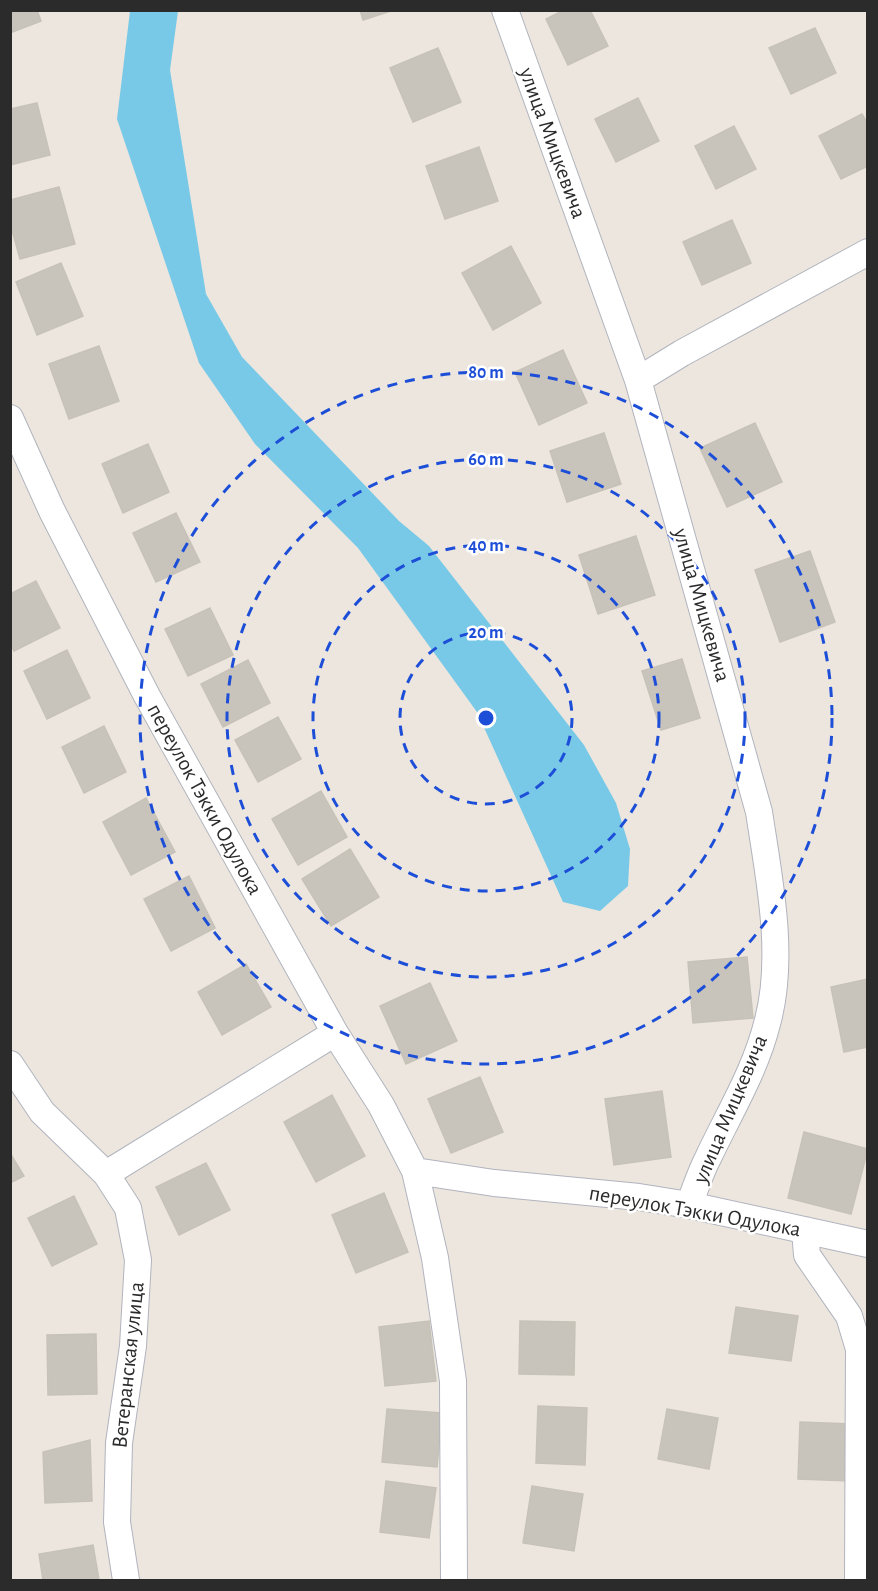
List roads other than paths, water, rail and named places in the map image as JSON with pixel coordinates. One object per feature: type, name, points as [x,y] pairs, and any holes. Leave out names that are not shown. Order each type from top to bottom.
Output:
[{"type":"street","name":"улица Мицкевича","points":[[505,10],[638,380],[759,812],[770,884],[776,970],[768,1020],[749,1077],[707,1160],[689,1205]]},
{"type":"street","points":[[638,380],[682,353],[867,252]]},
{"type":"street","name":"переулок Тэкки Одулока","points":[[10,418],[52,511],[147,696],[335,1033],[381,1105],[415,1171],[435,1258],[453,1381],[454,1581]]},
{"type":"street","points":[[10,1064],[42,1112],[106,1174],[335,1033]]},
{"type":"street","name":"переулок Тэкки Одулока","points":[[415,1171],[494,1183],[639,1197],[689,1205],[867,1244]]},
{"type":"street","name":"Ветеранская улица","points":[[106,1174],[128,1208],[138,1260],[133,1346],[119,1443],[117,1522],[126,1581]]},
{"type":"street","points":[[805,1230],[807,1255],[849,1316],[859,1349],[858,1581]]},
{"type":"water","points":[[130,11],[178,11],[170,70],[206,294],[242,357],[399,521],[429,546],[584,745],[616,803],[630,849],[628,886],[600,911],[563,902],[477,712],[358,548],[255,444],[199,363],[117,119]]}]
